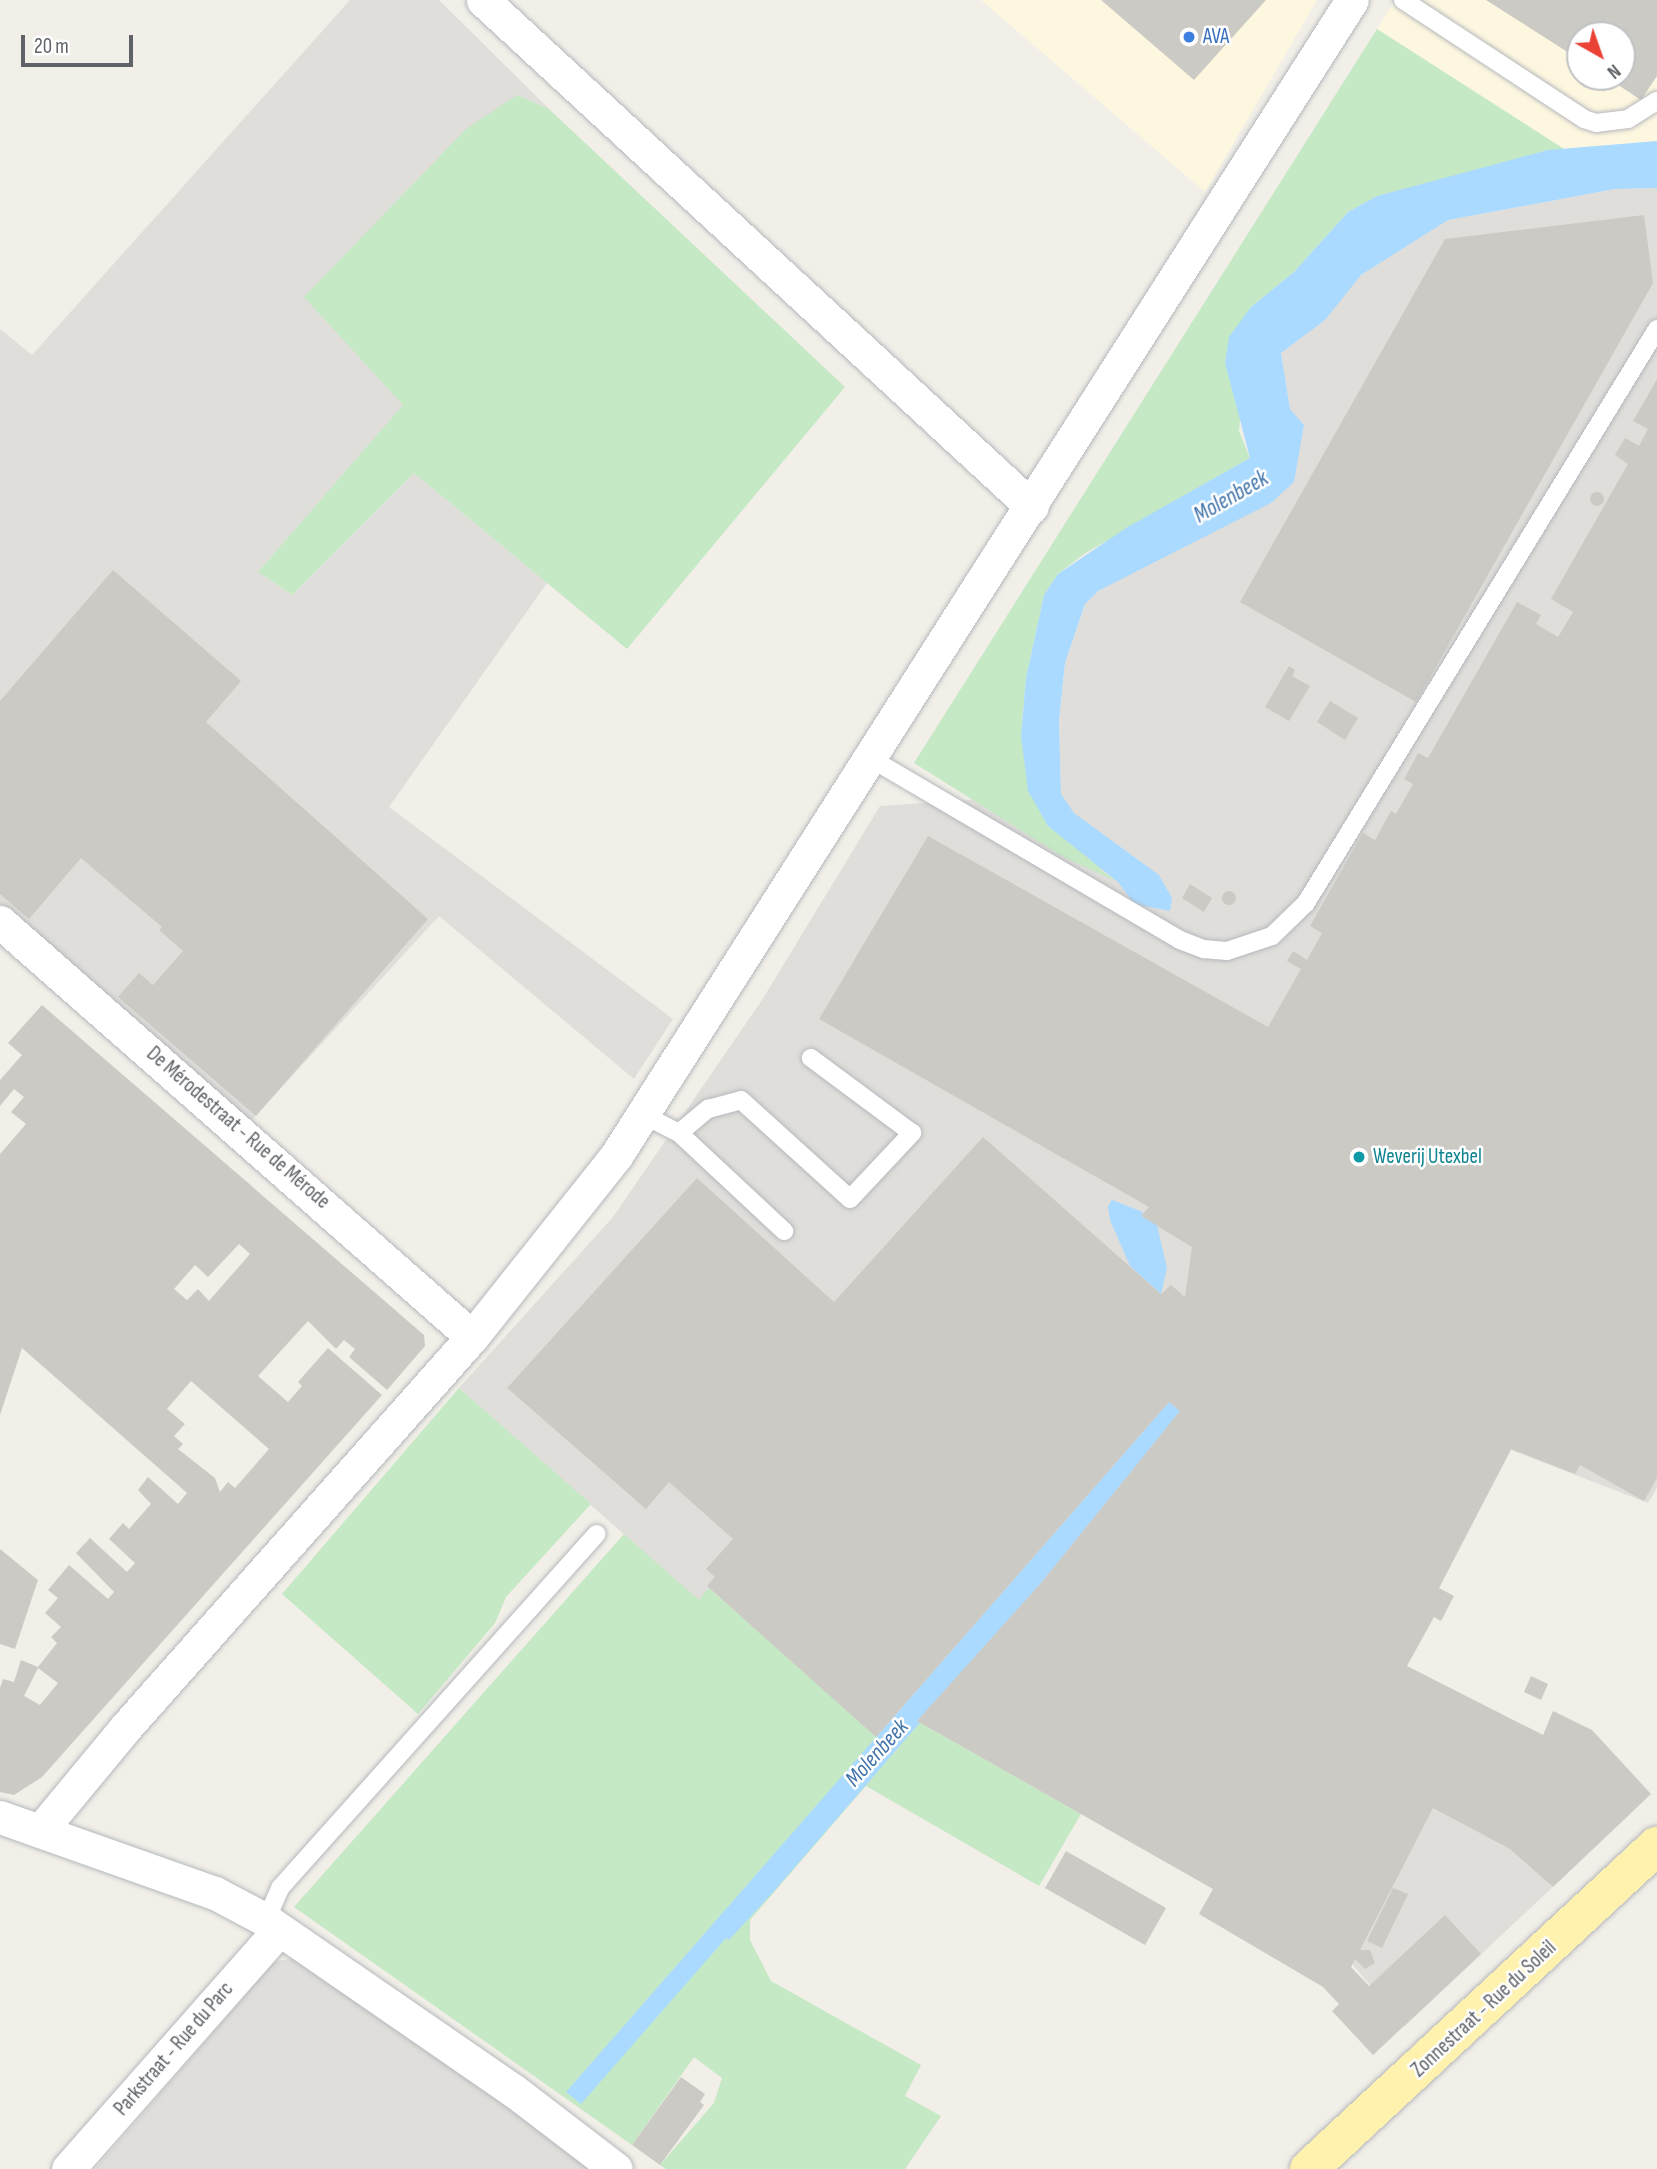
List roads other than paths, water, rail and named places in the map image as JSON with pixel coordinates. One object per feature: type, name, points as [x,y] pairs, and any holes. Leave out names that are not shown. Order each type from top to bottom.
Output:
[{"type":"main road","name":"Zonnestraat - Rue du Soleil","points":[[1319,2166],[1657,1846]]},
{"type":"street","points":[[483,0],[1032,507]]},
{"type":"street","points":[[40,1831],[126,1727],[472,1337],[616,1156],[1032,507],[1352,0]]},
{"type":"street","name":"De Mérodestraat - Rue de Mérode","points":[[0,922],[472,1337]]},
{"type":"street","points":[[0,1817],[215,1893],[272,1925],[514,2091],[616,2169]]},
{"type":"street","name":"Parkstraat - Rue du Parc","points":[[68,2169],[272,1925]]},
{"type":"lane","points":[[1403,0],[1584,119],[1595,123],[1628,119],[1657,101]]},
{"type":"lane","points":[[870,758],[1180,940],[1203,949],[1227,951],[1272,936],[1306,903],[1657,329]]},
{"type":"lane","points":[[678,1133],[708,1109],[741,1100],[850,1199],[912,1133],[811,1058]]},
{"type":"lane","points":[[642,1114],[678,1133],[784,1231]]},
{"type":"lane","points":[[272,1925],[280,1888],[596,1534]]},
{"type":"water","name":"Molenbeek","points":[[1657,141],[1657,188],[1615,189],[1448,220],[1361,275],[1325,320],[1281,353],[1290,409],[1304,425],[1294,482],[1271,503],[1098,591],[1085,604],[1065,663],[1059,721],[1061,794],[1074,813],[1159,875],[1172,898],[1170,911],[1134,904],[1118,882],[1048,826],[1028,791],[1021,736],[1026,678],[1044,595],[1058,574],[1126,528],[1250,458],[1225,363],[1229,337],[1251,307],[1294,272],[1348,212],[1377,196],[1548,150]]},
{"type":"water","points":[[1112,1200],[1143,1212],[1142,1216],[1157,1225],[1167,1268],[1161,1294],[1130,1266],[1110,1220],[1108,1206]]},
{"type":"water","name":"Molenbeek","points":[[1169,1402],[1180,1411],[1157,1440],[1041,1583],[775,1890],[729,1940],[726,1938],[581,2104],[566,2092]]},
{"type":"place","name":"AVA","points":[[1189,37]]},
{"type":"place","name":"Weverij Utexbel","points":[[1359,1157]]}]
